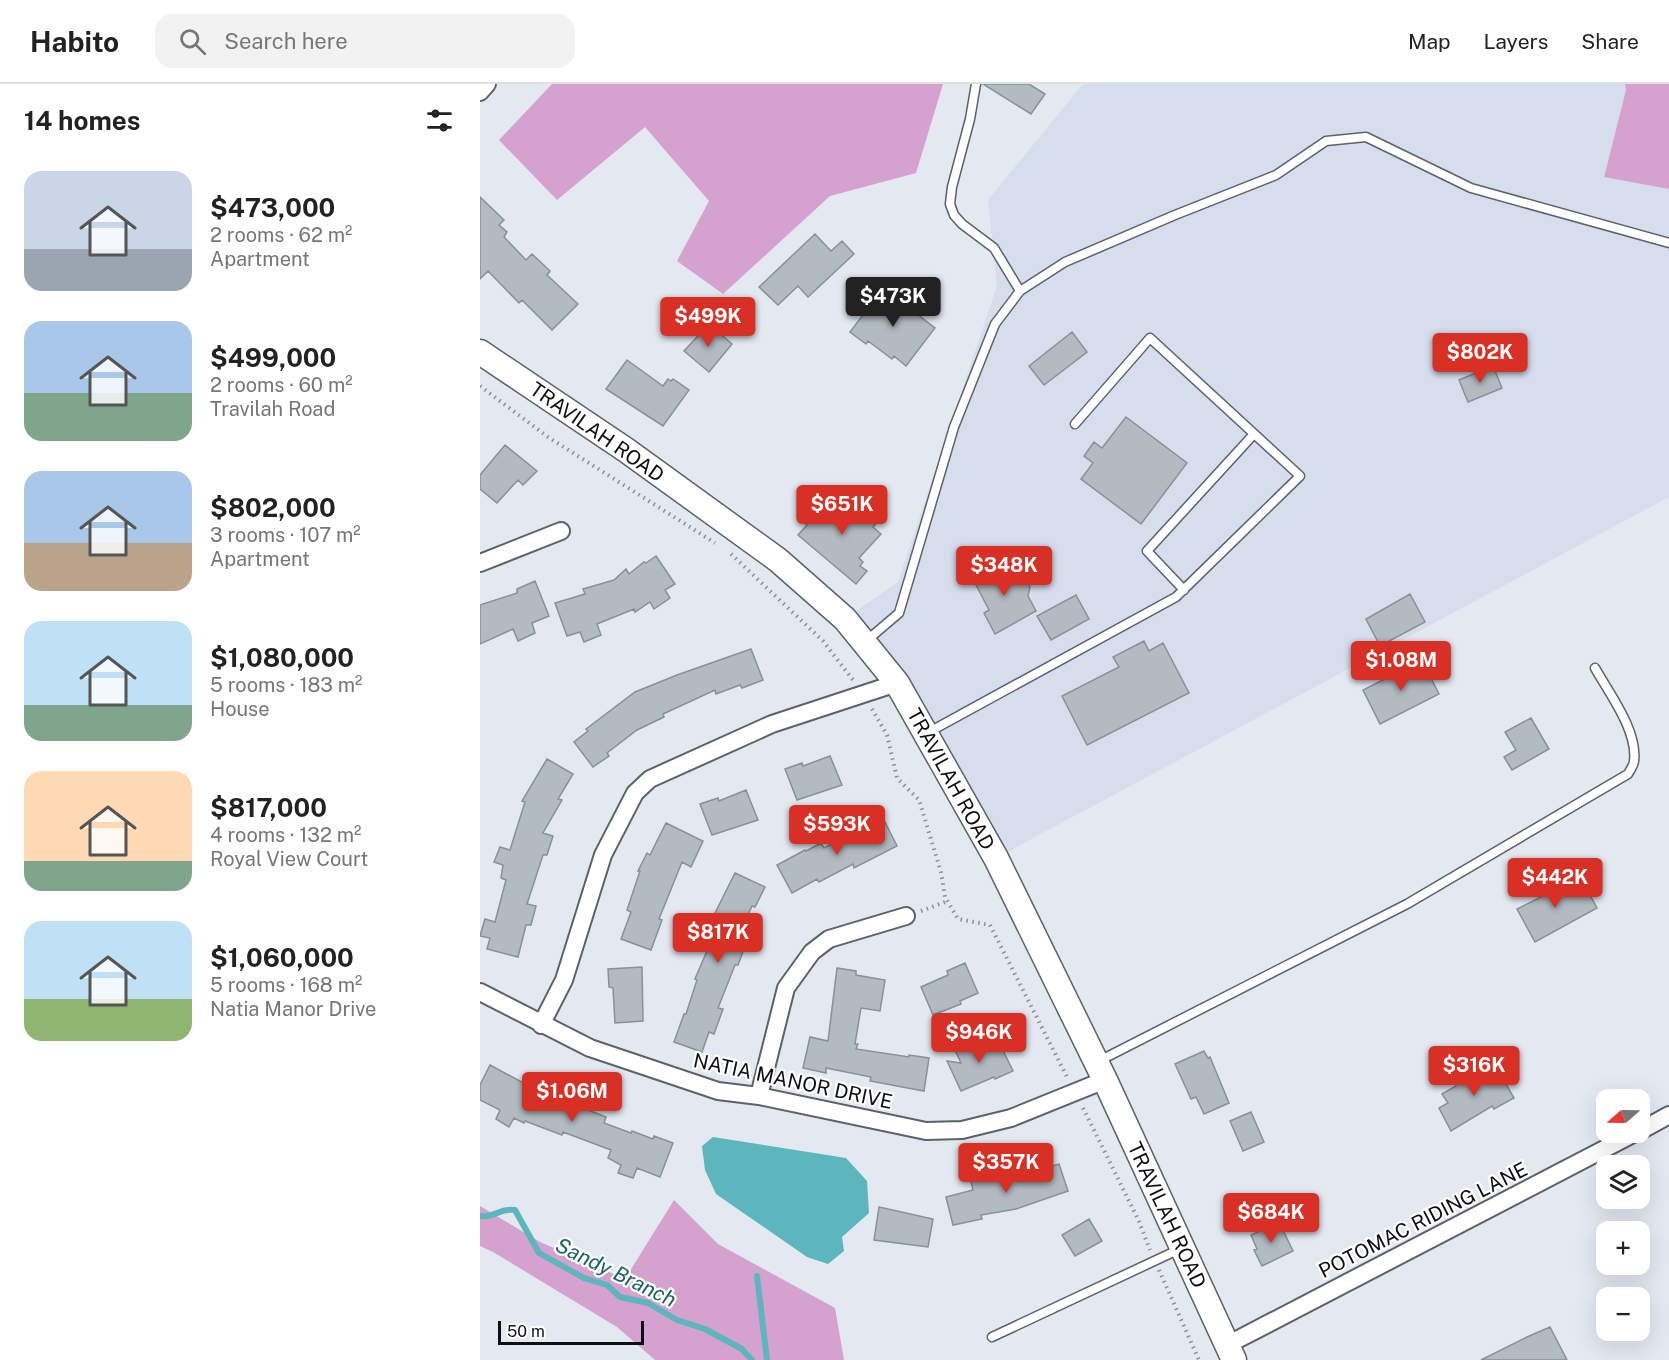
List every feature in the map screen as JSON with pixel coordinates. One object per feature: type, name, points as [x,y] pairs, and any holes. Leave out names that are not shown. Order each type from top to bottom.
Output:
[{"type":"main road","name":"TRAVILAH ROAD","points":[[480,352],[626,450],[778,560],[845,619],[897,683],[996,858],[1101,1071],[1230,1352]]},
{"type":"street","points":[[480,92],[488,84]]},
{"type":"street","points":[[480,562],[561,531]]},
{"type":"street","points":[[541,1025],[564,980],[603,855],[635,793],[650,779],[772,724],[897,683]]},
{"type":"street","points":[[759,1096],[786,988],[812,952],[829,939],[906,916]]},
{"type":"street","name":"NATIA MANOR DRIVE","points":[[480,992],[590,1048],[717,1090],[759,1096],[926,1131],[962,1130],[1011,1118],[1075,1092],[1101,1071]]},
{"type":"street","name":"POTOMAC RIDING LANE","points":[[1650,1125],[1669,1115]]},
{"type":"street","name":"POTOMAC RIDING LANE","points":[[1230,1352],[1618,1143]]},
{"type":"lane","points":[[976,84],[970,119],[952,187],[951,204],[954,215],[962,224],[994,248],[1020,291]]},
{"type":"lane","points":[[864,642],[899,613],[954,427],[995,324],[1020,291],[1065,262],[1276,175],[1326,141],[1366,137],[1471,188],[1669,243]]},
{"type":"lane","points":[[926,734],[1176,597],[1300,476],[1150,338],[1075,424]]},
{"type":"lane","points":[[1184,590],[1147,551],[1254,434]]},
{"type":"lane","points":[[1101,1071],[1407,904],[1628,774],[1634,762],[1633,744],[1625,721],[1595,668]]},
{"type":"lane","points":[[992,1337],[1182,1248]]},
{"type":"path","points":[[480,386],[548,437],[719,546]]},
{"type":"path","points":[[729,552],[823,641],[864,694],[887,735],[897,778],[919,800],[948,901],[958,919],[990,925],[1138,1219],[1199,1360]]},
{"type":"path","points":[[906,916],[948,901]]},
{"type":"shaded area","points":[[552,84],[943,84],[916,173],[830,196],[723,294],[677,261],[709,201],[645,127],[557,200],[499,140]]},
{"type":"shaded area","points":[[1083,84],[1625,84],[1626,90],[1604,176],[1669,189],[1669,497],[996,858],[845,619],[898,582],[997,286],[988,200]]},
{"type":"shaded area","points":[[1625,84],[1669,84],[1669,189],[1604,177],[1626,90]]},
{"type":"shaded area","points":[[674,1200],[718,1244],[835,1308],[844,1360],[655,1360],[617,1327],[480,1246],[480,1206],[540,1242],[625,1279]]},
{"type":"water","points":[[713,1137],[846,1158],[867,1181],[869,1213],[842,1237],[844,1251],[828,1264],[807,1257],[716,1194],[705,1170],[702,1146]]},
{"type":"building","points":[[983,84],[1029,84],[1045,94],[1031,114]]},
{"type":"building","points":[[480,197],[504,220],[499,225],[507,232],[504,237],[526,260],[532,254],[550,271],[547,275],[578,304],[552,330],[522,300],[519,303],[488,271],[480,279]]},
{"type":"building","points":[[815,234],[831,251],[842,241],[854,254],[808,297],[798,286],[778,305],[759,287]]},
{"type":"building","points":[[883,288],[935,328],[906,366],[894,356],[892,359],[868,341],[866,344],[850,332]]},
{"type":"building","points":[[709,324],[732,344],[709,372],[684,351]]},
{"type":"building","points":[[1072,332],[1087,352],[1044,385],[1029,366]]},
{"type":"building","points":[[627,360],[663,386],[668,379],[671,381],[673,379],[689,390],[663,426],[606,389]]},
{"type":"building","points":[[1493,366],[1502,388],[1468,402],[1459,380]]},
{"type":"building","points":[[1126,417],[1187,463],[1141,524],[1081,479],[1093,463],[1084,456],[1094,442],[1102,448]]},
{"type":"building","points":[[505,445],[537,471],[523,485],[518,480],[497,503],[480,489],[480,475]]},
{"type":"building","points":[[835,498],[857,521],[874,502],[886,512],[873,527],[881,534],[859,558],[863,562],[860,566],[867,571],[856,584],[798,535],[807,525],[803,522],[808,514],[821,501],[828,508]]},
{"type":"building","points":[[656,556],[675,584],[665,590],[670,598],[654,609],[650,602],[635,612],[634,609],[597,624],[601,635],[584,642],[580,632],[567,636],[555,603],[585,594],[583,589],[614,580],[626,569],[629,574]]},
{"type":"building","points":[[1003,562],[1008,572],[1014,571],[1018,577],[1026,580],[1030,587],[1028,596],[1036,611],[995,634],[984,613],[989,610],[973,579]]},
{"type":"building","points":[[535,581],[549,616],[532,623],[535,633],[518,641],[513,629],[480,644],[480,605],[517,593],[517,589]]},
{"type":"building","points":[[1410,594],[1425,622],[1380,646],[1366,619]]},
{"type":"building","points":[[1076,595],[1089,619],[1051,640],[1037,616]]},
{"type":"building","points":[[1144,641],[1149,651],[1163,643],[1189,693],[1087,745],[1062,696],[1119,667],[1113,657]]},
{"type":"building","points":[[751,649],[763,680],[716,694],[715,690],[663,714],[664,717],[637,730],[607,753],[609,756],[593,767],[574,742],[588,731],[586,729],[635,692]]},
{"type":"building","points":[[1422,660],[1439,694],[1380,724],[1363,690]]},
{"type":"building","points":[[1531,718],[1549,749],[1512,770],[1504,757],[1516,750],[1505,732]]},
{"type":"building","points":[[830,756],[842,785],[797,800],[785,769],[802,763],[803,766]]},
{"type":"building","points":[[547,759],[573,774],[558,799],[562,800],[543,833],[553,836],[547,855],[543,855],[527,904],[536,906],[531,925],[526,925],[518,957],[487,949],[490,938],[480,936],[485,919],[495,922],[506,880],[501,878],[503,865],[494,862],[500,847],[510,850],[525,802],[522,801]]},
{"type":"building","points":[[746,790],[758,820],[712,835],[700,804],[718,798],[719,801]]},
{"type":"building","points":[[884,820],[897,846],[854,868],[853,864],[819,882],[817,879],[792,893],[777,865],[821,843],[824,848],[869,825],[870,827]]},
{"type":"building","points":[[666,823],[703,841],[691,867],[682,862],[659,919],[662,920],[651,950],[621,939],[631,912],[627,910],[640,871],[638,871],[647,853],[650,855]]},
{"type":"building","points":[[735,873],[765,887],[755,907],[752,906],[734,945],[744,949],[718,1008],[723,1009],[714,1034],[709,1032],[702,1052],[674,1042],[684,1014],[686,1014],[697,980],[695,979],[721,918],[714,915]]},
{"type":"building","points":[[1551,881],[1555,889],[1569,881],[1574,892],[1585,886],[1597,908],[1535,942],[1517,909],[1541,897],[1537,889]]},
{"type":"building","points":[[965,963],[978,993],[960,1001],[961,1004],[933,1015],[921,987],[948,975],[947,971]]},
{"type":"building","points":[[642,967],[643,1021],[615,1023],[613,988],[609,987],[608,969]]},
{"type":"building","points":[[837,968],[856,971],[856,975],[885,980],[880,1011],[861,1008],[856,1049],[929,1058],[924,1091],[870,1081],[871,1077],[826,1068],[826,1073],[803,1068],[810,1037],[828,1041]]},
{"type":"building","points":[[998,1040],[1013,1071],[961,1091],[947,1061],[961,1063],[954,1048],[969,1041],[973,1051]]},
{"type":"building","points":[[1204,1051],[1208,1058],[1210,1057],[1229,1103],[1204,1114],[1196,1097],[1191,1099],[1175,1064]]},
{"type":"building","points":[[490,1065],[553,1099],[555,1094],[573,1101],[572,1104],[606,1117],[604,1123],[631,1133],[632,1131],[653,1139],[654,1136],[673,1143],[660,1177],[637,1168],[633,1178],[618,1173],[621,1165],[608,1158],[611,1150],[563,1132],[562,1135],[514,1118],[509,1127],[496,1119],[500,1110],[480,1100],[480,1085]]},
{"type":"building","points":[[1496,1067],[1514,1098],[1494,1109],[1492,1106],[1451,1131],[1439,1108],[1448,1103],[1442,1094],[1456,1086],[1452,1078],[1467,1069],[1473,1080]]},
{"type":"building","points":[[1251,1112],[1264,1142],[1243,1151],[1230,1121]]},
{"type":"building","points":[[1059,1164],[1068,1191],[1016,1209],[981,1215],[982,1219],[953,1225],[946,1197],[973,1190],[971,1182],[990,1177],[991,1181],[1026,1170],[1027,1174]]},
{"type":"building","points":[[879,1207],[933,1219],[928,1247],[874,1240]]},
{"type":"building","points":[[1089,1219],[1102,1241],[1075,1256],[1062,1235]]},
{"type":"building","points":[[1279,1222],[1293,1251],[1262,1266],[1254,1250],[1257,1249],[1251,1235]]},
{"type":"building","points":[[1550,1327],[1567,1360],[1481,1360],[1527,1337]]},
{"type":"waterway","name":"Sandy Branch","points":[[480,1216],[489,1216],[504,1210],[515,1210],[539,1253],[584,1278],[607,1285],[620,1297],[648,1303],[677,1320],[705,1329],[742,1349],[752,1360]]},
{"type":"waterway","points":[[757,1276],[767,1360]]}]
